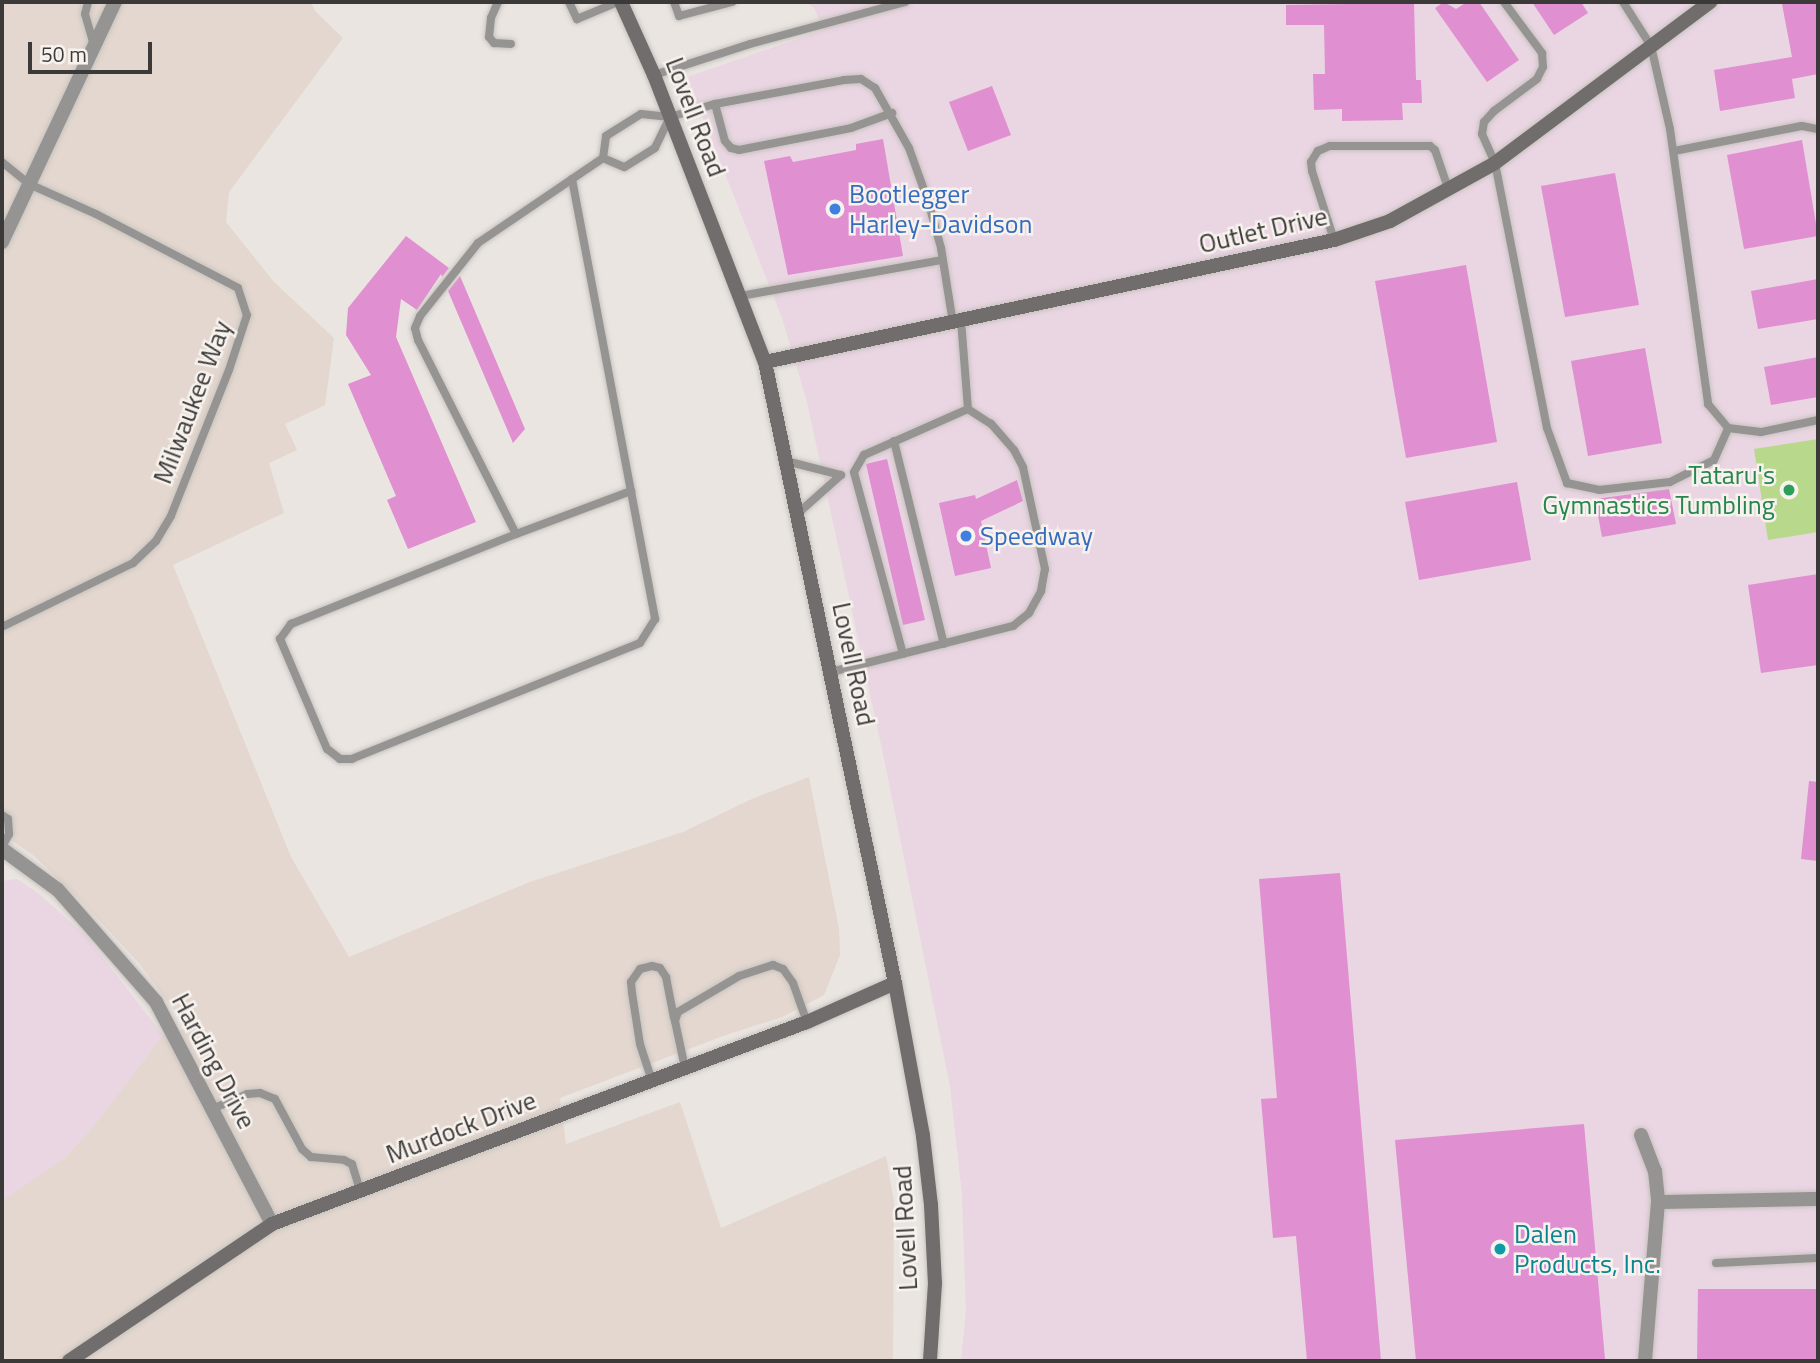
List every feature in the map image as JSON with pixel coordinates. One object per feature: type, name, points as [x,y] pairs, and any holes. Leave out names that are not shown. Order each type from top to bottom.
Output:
[{"type":"main road","name":"Lovell Road","points":[[620,2],[654,75],[765,362],[895,984],[923,1136],[932,1205],[935,1283],[930,1361]]},
{"type":"main road","name":"Outlet Drive","points":[[765,362],[1334,240],[1390,221],[1449,191],[1495,163],[1710,2]]},
{"type":"main road","name":"Murdock Drive","points":[[69,1361],[272,1224],[807,1022],[895,984]]},
{"type":"street","points":[[2,242],[114,2]]},
{"type":"street","name":"Harding Drive","points":[[2,848],[58,890],[156,1002],[272,1224]]},
{"type":"street","points":[[1641,1135],[1655,1171],[1658,1202],[1645,1361]]},
{"type":"street","points":[[1658,1202],[1818,1199]]},
{"type":"lane","points":[[88,2],[85,14],[94,46]]},
{"type":"lane","points":[[498,2],[491,18],[489,37],[494,43],[511,44]]},
{"type":"lane","points":[[569,2],[577,19],[620,2]]},
{"type":"lane","points":[[674,2],[679,16],[732,2]]},
{"type":"lane","points":[[654,75],[750,44],[905,2]]},
{"type":"lane","points":[[1504,2],[1542,53],[1543,67],[1537,79],[1494,111],[1484,122],[1482,134],[1495,163],[1547,428],[1567,483],[1599,490],[1670,482],[1714,460],[1728,428]]},
{"type":"lane","points":[[1623,2],[1651,46],[1674,151],[1708,404],[1728,428],[1761,432],[1818,420]]},
{"type":"lane","points":[[516,534],[418,340],[415,328],[420,316],[478,243],[603,158],[606,136],[641,114],[670,117],[715,104],[861,79],[875,88],[892,113],[928,201],[957,322],[968,409],[991,424],[1014,450],[1023,467],[1045,569],[1041,591],[1029,613],[1013,626],[831,673]]},
{"type":"lane","points":[[715,104],[725,141],[731,148],[739,150],[862,125],[892,113]]},
{"type":"lane","points":[[603,158],[624,167],[655,148],[670,117]]},
{"type":"lane","points":[[1674,151],[1802,125],[1818,129]]},
{"type":"lane","points":[[1334,240],[1312,171],[1311,162],[1318,150],[1330,146],[1430,146],[1435,150],[1449,191]]},
{"type":"lane","name":"Milwaukee Way","points":[[2,162],[29,184],[96,214],[238,288],[247,315],[229,370],[176,504],[156,541],[133,563],[2,627]]},
{"type":"lane","points":[[572,179],[631,491],[655,620],[640,643],[352,759],[340,759],[327,749],[280,639],[291,624],[631,491]]},
{"type":"lane","points":[[740,296],[943,263]]},
{"type":"lane","points":[[903,654],[854,472],[864,455],[968,409]]},
{"type":"lane","points":[[894,441],[944,643]]},
{"type":"lane","points":[[786,461],[841,475],[854,472]]},
{"type":"lane","points":[[797,514],[841,475]]},
{"type":"lane","points":[[2,815],[8,819],[9,834],[2,848]]},
{"type":"lane","points":[[675,1021],[678,1012],[686,1005],[739,976],[773,965],[783,969],[793,983],[807,1022]]},
{"type":"lane","points":[[652,1081],[640,1044],[632,993],[631,982],[640,969],[652,966],[660,968],[666,977],[685,1068]]},
{"type":"lane","points":[[212,1109],[247,1094],[260,1093],[275,1099],[302,1149],[311,1157],[344,1160],[352,1164],[360,1191]]},
{"type":"lane","points":[[1716,1263],[1818,1258]]},
{"type":"shaded area","points":[[2,2],[311,2],[315,11],[343,38],[229,192],[226,222],[274,282],[334,338],[325,405],[285,424],[297,450],[269,463],[284,513],[173,565],[291,857],[349,957],[530,882],[683,832],[754,798],[809,777],[839,929],[840,955],[824,995],[782,1017],[723,1036],[560,1098],[566,1144],[680,1102],[721,1228],[886,1156],[894,1202],[893,1361],[2,1361],[2,1201],[65,1158],[97,1122],[163,1035],[187,1028],[139,963],[78,898],[33,855],[2,834]]},
{"type":"shaded area","points":[[806,2],[1818,2],[1818,1361],[961,1361],[966,1311],[962,1195],[950,1086],[883,754],[807,402],[782,318],[687,77],[824,30],[814,8]]},
{"type":"shaded area","points":[[17,879],[38,893],[85,935],[163,1035],[97,1122],[65,1158],[2,1201],[2,881]]},
{"type":"green space","name":"Tataru's Gymnastics Tumbling","points":[[1818,439],[1818,532],[1768,540],[1754,449]]},
{"type":"building","points":[[1444,2],[1456,9],[1467,2],[1479,2],[1519,60],[1487,82],[1435,8]]},
{"type":"building","points":[[1532,2],[1581,2],[1588,13],[1554,35]]},
{"type":"building","points":[[1818,2],[1818,74],[1792,79],[1795,98],[1720,111],[1714,70],[1792,57],[1782,4]]},
{"type":"building","points":[[1414,3],[1416,80],[1421,80],[1422,103],[1402,103],[1403,120],[1342,121],[1342,109],[1314,110],[1313,74],[1325,74],[1324,25],[1286,25],[1286,5]]},
{"type":"building","points":[[992,86],[1011,135],[968,151],[949,102]]},
{"type":"building","name":"Bootlegger Harley-Davidson","points":[[883,139],[903,256],[788,275],[764,161],[790,156],[793,162],[856,150],[856,144]]},
{"type":"building","points":[[1802,140],[1818,236],[1744,249],[1727,155]]},
{"type":"building","points":[[1615,173],[1639,305],[1565,317],[1541,186]]},
{"type":"building","points":[[406,236],[449,268],[442,277],[441,274],[417,310],[401,299],[396,337],[476,522],[408,549],[387,500],[396,496],[348,384],[371,375],[346,335],[348,308]]},
{"type":"building","points":[[1466,265],[1497,442],[1406,458],[1375,281]]},
{"type":"building","points":[[460,276],[525,429],[513,443],[448,291]]},
{"type":"building","points":[[1818,279],[1818,319],[1758,329],[1751,291]]},
{"type":"building","points":[[1645,348],[1662,443],[1588,456],[1571,361]]},
{"type":"building","points":[[1818,357],[1818,397],[1771,405],[1764,367]]},
{"type":"building","points":[[887,459],[925,620],[903,625],[866,464]]},
{"type":"building","points":[[1017,480],[1023,501],[981,521],[991,568],[955,576],[939,503],[975,495],[976,499]]},
{"type":"building","points":[[1517,482],[1531,560],[1419,580],[1405,502]]},
{"type":"building","points":[[1669,489],[1676,524],[1602,537],[1595,499]]},
{"type":"building","points":[[1818,574],[1818,665],[1761,673],[1748,585]]},
{"type":"building","points":[[1809,781],[1818,782],[1818,861],[1801,859]]},
{"type":"building","points":[[1340,873],[1381,1361],[1307,1361],[1296,1236],[1273,1238],[1261,1099],[1277,1098],[1259,879]]},
{"type":"building","name":"Dalen Products, Inc.","points":[[1584,1124],[1605,1359],[1416,1361],[1395,1140]]},
{"type":"building","points":[[1698,1289],[1818,1289],[1818,1361],[1697,1361]]},
{"type":"place","name":"Bootlegger Harley-Davidson","points":[[835,209]]},
{"type":"place","name":"Tataru's Gymnastics Tumbling","points":[[1789,490]]},
{"type":"place","name":"Speedway","points":[[966,536]]},
{"type":"place","name":"Dalen Products, Inc.","points":[[1500,1249]]}]
